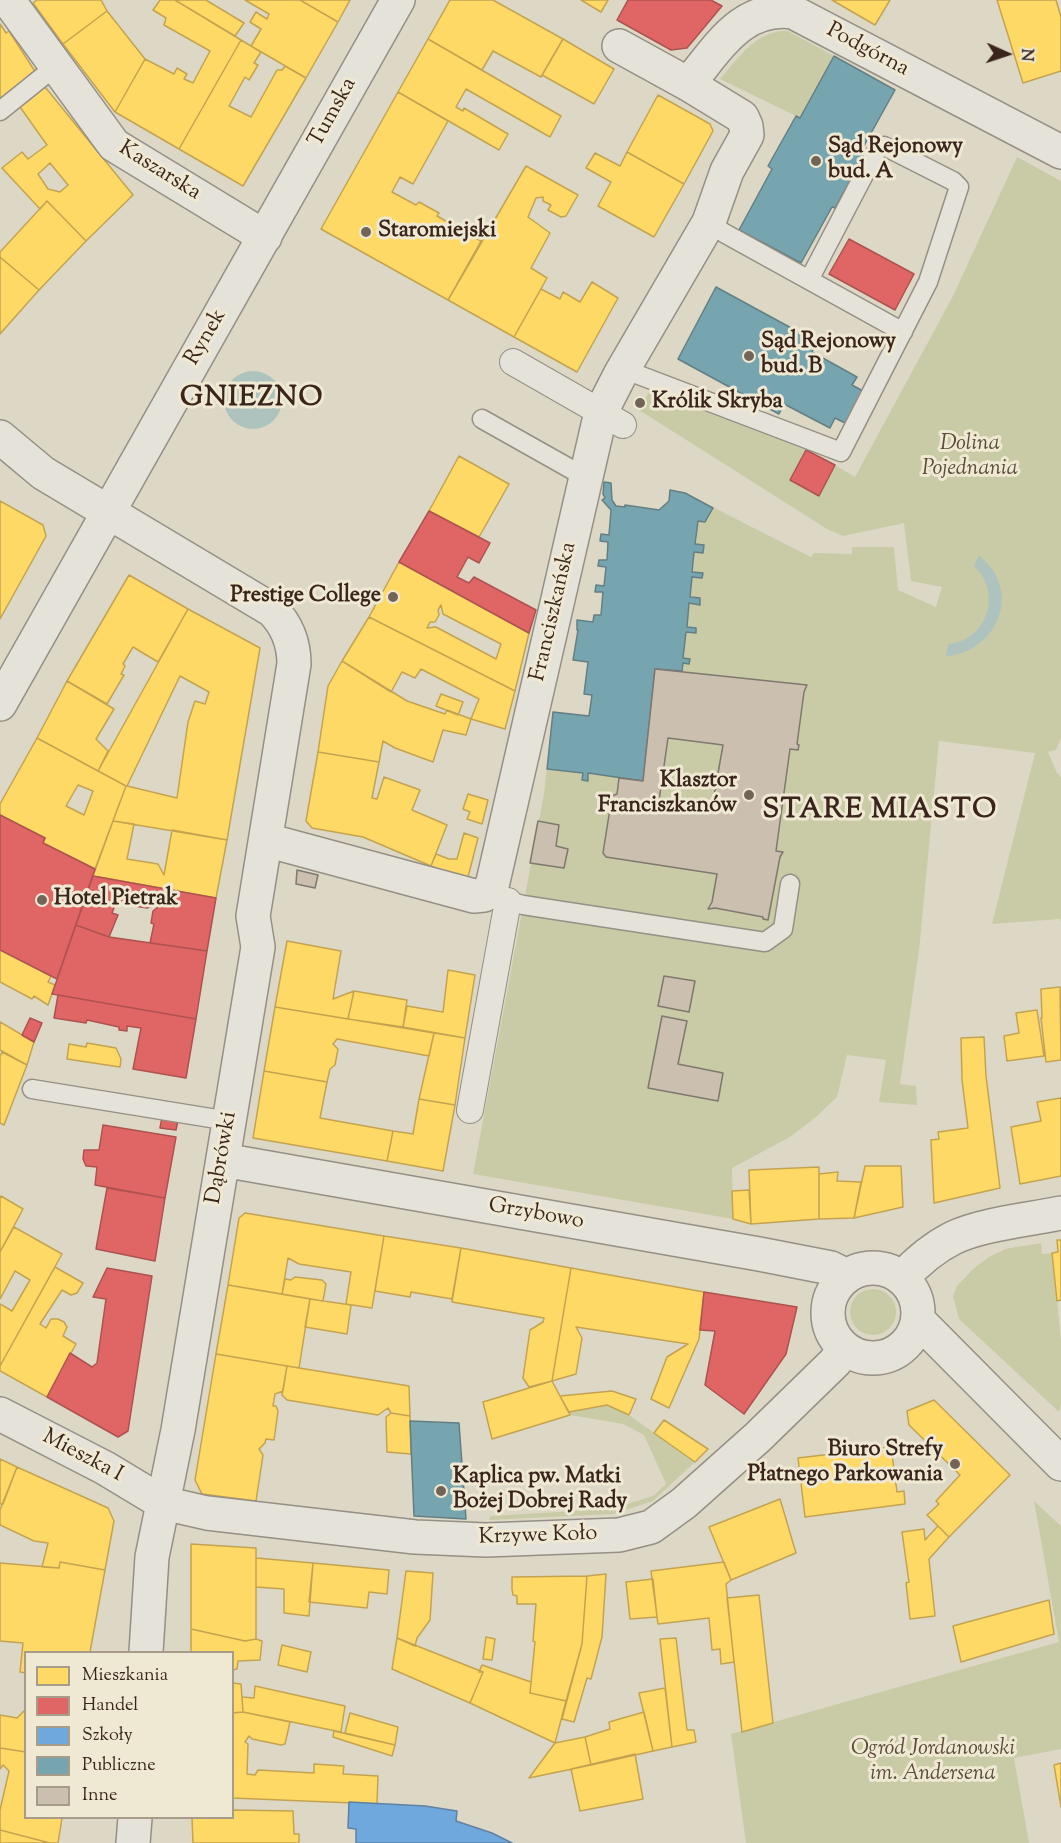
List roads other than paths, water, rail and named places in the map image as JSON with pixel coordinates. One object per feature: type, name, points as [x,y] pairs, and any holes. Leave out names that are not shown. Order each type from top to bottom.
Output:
[{"type":"street","name":"Kaszarska","points":[[8,0],[114,145],[268,232]]},
{"type":"street","name":"Tumska","points":[[268,232],[398,0]]},
{"type":"street","name":"Podgórna","points":[[688,84],[739,25],[759,14],[777,10],[793,12],[1061,153]]},
{"type":"street","points":[[619,46],[688,84]]},
{"type":"street","name":"Franciszkańska","points":[[496,898],[492,886],[585,477],[612,419],[623,369],[709,222],[727,171],[747,135],[742,117],[688,84]]},
{"type":"street","name":"Rynek","points":[[0,704],[107,511],[268,232]]},
{"type":"street","points":[[513,362],[612,419]]},
{"type":"street","points":[[0,437],[43,473],[107,511]]},
{"type":"street","name":"Dąbrówki","points":[[107,511],[272,610],[280,618],[291,641],[294,664],[253,916],[258,946],[178,1430],[153,1557],[146,1651]]},
{"type":"street","points":[[266,840],[474,896],[496,898],[470,1110]]},
{"type":"street","name":"Grzybowo","points":[[223,1160],[759,1254],[831,1268],[847,1276]]},
{"type":"street","points":[[902,1278],[914,1266],[960,1235],[1061,1213]]},
{"type":"street","points":[[881,1268],[902,1278],[911,1287],[916,1297],[918,1321],[909,1342],[889,1356],[878,1359],[854,1355],[844,1348],[836,1340],[828,1317],[832,1294],[847,1276],[858,1270],[881,1268]]},
{"type":"street","points":[[918,1321],[1061,1464]]},
{"type":"street","name":"Krzywe Koło","points":[[163,1503],[207,1513],[415,1537],[486,1540],[619,1535],[651,1527],[684,1503],[758,1437],[835,1362],[844,1348]]},
{"type":"street","name":"Mieszka I","points":[[0,1414],[105,1468],[163,1503]]},
{"type":"street","points":[[134,1843],[135,1819]]},
{"type":"lane","points":[[0,111],[56,66]]},
{"type":"lane","points":[[623,369],[841,452],[928,282],[958,187],[953,181],[884,146],[878,148],[809,280]]},
{"type":"lane","points":[[709,222],[724,233],[903,332]]},
{"type":"lane","points":[[482,419],[585,477]]},
{"type":"lane","points":[[496,898],[549,909],[765,942],[783,929],[790,884]]},
{"type":"lane","points":[[32,1089],[229,1121]]},
{"type":"water","points":[[253,371],[264,373],[277,384],[282,400],[280,411],[269,424],[253,429],[242,427],[229,416],[224,400],[226,389],[237,376]]},
{"type":"water","points":[[979,555],[994,572],[1000,586],[1002,601],[999,615],[994,628],[985,639],[974,647],[946,656],[948,644],[962,641],[973,634],[981,625],[986,614],[989,602],[988,589],[983,577],[974,566]]},
{"type":"place","name":"Sąd Rejonowy bud. A","points":[[816,161]]},
{"type":"place","name":"Staromiejski","points":[[366,232]]},
{"type":"place","name":"Sąd Rejonowy bud. B","points":[[749,356]]},
{"type":"place","name":"Królik Skryba","points":[[640,403]]},
{"type":"place","name":"Prestige College","points":[[393,597]]},
{"type":"place","name":"Klasztor Franciszkanów","points":[[749,795]]},
{"type":"place","name":"Hotel Pietrak","points":[[42,900]]},
{"type":"place","name":"Biuro Strefy Płatnego Parkowania","points":[[955,1464]]},
{"type":"place","name":"Kaplica pw. Matki Bożej Dobrej Rady","points":[[441,1491]]},
{"type":"district","name":"GNIEZNO","points":[[252,400]]},
{"type":"district","name":"STARE MIASTO","points":[[880,812]]},
{"type":"park label","name":"Dolina Pojednania","points":[[970,458]]},
{"type":"park label","name":"Ogród Jordanowski im. Andersena","points":[[933,1763]]}]
